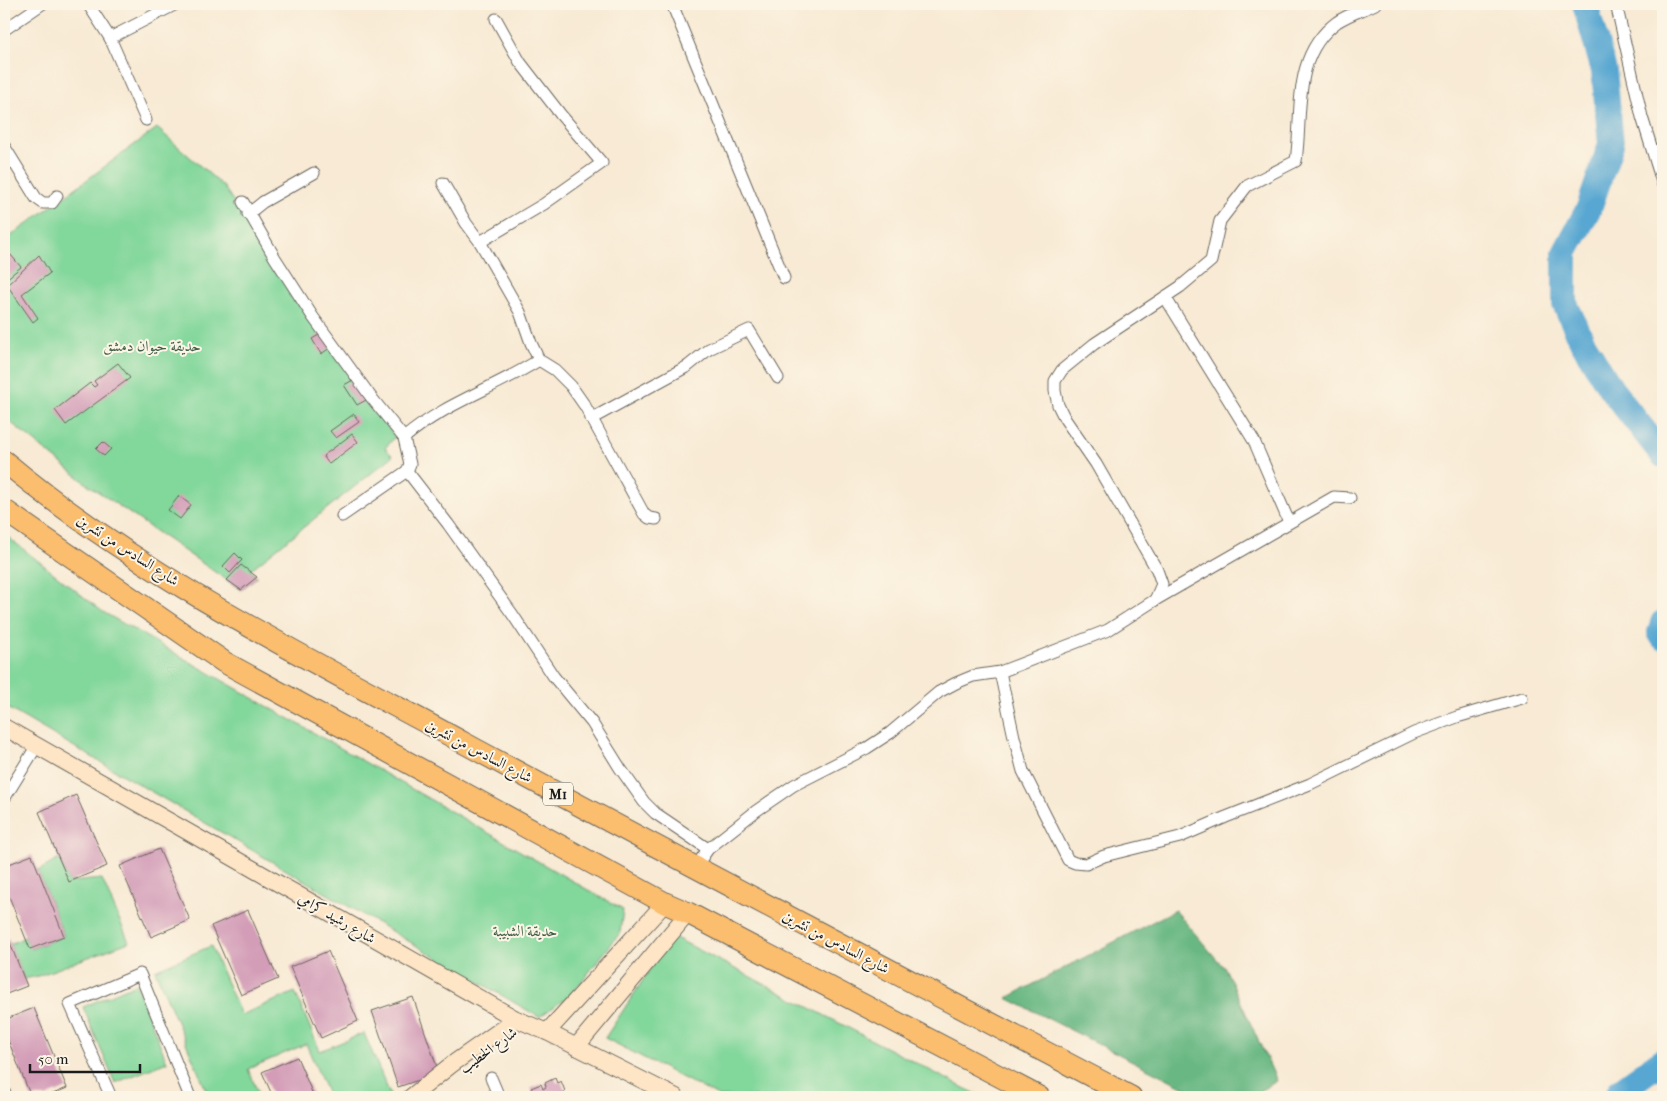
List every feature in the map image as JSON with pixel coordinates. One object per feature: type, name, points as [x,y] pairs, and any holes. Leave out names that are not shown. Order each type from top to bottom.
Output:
[{"type":"highway","name":"شارع السادس من تشرين","points":[[4,461],[103,536],[248,626],[695,868],[1131,1097]]},
{"type":"highway","points":[[4,510],[224,662],[665,903],[688,913],[1039,1097]]},
{"type":"main road","name":"شارع رشيد كرامي","points":[[4,727],[36,747],[521,1021],[548,1032],[676,1097]]},
{"type":"main road","points":[[548,1032],[665,903]]},
{"type":"main road","points":[[576,1047],[688,913]]},
{"type":"main road","name":"شارع الخطيب","points":[[417,1093],[456,1073],[521,1021]]},
{"type":"street","points":[[4,30],[42,4]]},
{"type":"street","points":[[88,4],[110,38],[146,120]]},
{"type":"street","points":[[110,38],[176,4]]},
{"type":"street","points":[[672,4],[784,278]]},
{"type":"street","points":[[1155,600],[1162,584],[1157,570],[1096,464],[1065,419],[1058,405],[1055,381],[1062,370],[1094,344],[1165,296],[1212,261],[1220,221],[1248,186],[1296,161],[1300,88],[1312,52],[1330,29],[1339,21],[1376,4]]},
{"type":"street","points":[[1616,4],[1642,117],[1663,185]]},
{"type":"street","points":[[480,242],[544,204],[602,163],[561,116],[520,62],[496,19]]},
{"type":"street","points":[[4,146],[36,198],[43,203],[52,203],[57,196]]},
{"type":"street","points":[[248,214],[263,202],[314,173]]},
{"type":"street","points":[[443,183],[466,223],[480,242],[520,312],[539,360],[555,370],[585,406],[613,454],[644,514],[649,518],[656,519]]},
{"type":"street","points":[[243,202],[248,214],[313,317],[371,398],[404,438],[410,464],[407,471],[342,516]]},
{"type":"street","points":[[1165,296],[1254,441],[1289,522]]},
{"type":"street","points":[[591,418],[688,366],[710,348],[749,330],[778,378]]},
{"type":"street","points":[[404,438],[445,410],[516,375],[539,360]]},
{"type":"street","points":[[407,471],[508,607],[554,677],[592,723],[644,802],[655,813],[708,849]]},
{"type":"street","points":[[695,868],[708,849],[740,822],[794,785],[867,748],[890,733],[940,692],[973,676],[1000,672],[1108,630],[1155,600],[1334,497],[1350,498]]},
{"type":"street","points":[[1000,672],[1014,737],[1024,770],[1068,860],[1075,864],[1086,864],[1104,856],[1180,837],[1310,784],[1414,733],[1457,717],[1522,698]]},
{"type":"street","points":[[4,799],[36,747]]},
{"type":"street","points":[[111,1097],[70,1004],[140,974],[190,1097]]},
{"type":"street","points":[[491,1078],[499,1097]]},
{"type":"street","points":[[4,1091],[6,1097]]},
{"type":"green space","name":"حديقة حيوان دمشق","points":[[157,128],[223,186],[395,437],[385,448],[393,456],[250,570],[257,577],[241,590],[87,484],[4,417],[4,241]]},
{"type":"green space","name":"حديقة الشبيبة","points":[[4,534],[103,612],[623,910],[620,933],[571,995],[539,1017],[4,706]]},
{"type":"green space","points":[[59,859],[69,882],[102,879],[129,942],[38,976],[24,979],[10,944],[25,937],[31,949],[64,936],[38,871]]},
{"type":"green space","points":[[1175,910],[1226,970],[1277,1081],[1249,1097],[1204,1097],[1007,998]]},
{"type":"green space","points":[[672,936],[983,1097],[720,1097],[605,1038]]},
{"type":"green space","points":[[211,946],[241,1015],[295,992],[320,1051],[364,1033],[391,1097],[329,1097],[306,1044],[248,1069],[260,1097],[209,1097],[155,970]]},
{"type":"green space","points":[[136,984],[167,1062],[115,1083],[83,1007]]},
{"type":"building","points":[[10,254],[21,267],[5,280],[4,259]]},
{"type":"building","points":[[39,255],[50,273],[22,294],[38,318],[33,322],[7,285]]},
{"type":"building","points":[[324,332],[333,346],[321,354],[312,339]]},
{"type":"building","points":[[118,363],[130,378],[66,425],[55,410],[90,383],[94,387],[97,385],[94,381]]},
{"type":"building","points":[[355,379],[368,399],[357,405],[344,385]]},
{"type":"building","points":[[354,414],[359,422],[336,438],[330,431]]},
{"type":"building","points":[[352,434],[358,442],[329,464],[323,456]]},
{"type":"building","points":[[103,442],[111,449],[104,456],[96,449]]},
{"type":"building","points":[[179,496],[191,505],[180,519],[168,510]]},
{"type":"building","points":[[235,553],[242,560],[230,573],[223,566]]},
{"type":"building","points":[[241,565],[257,577],[241,590],[227,580]]},
{"type":"building","points":[[76,795],[107,866],[69,882],[39,812]]},
{"type":"building","points":[[159,849],[190,920],[151,937],[120,866]]},
{"type":"building","points":[[32,855],[64,936],[30,949],[4,884],[4,866]]},
{"type":"building","points":[[248,910],[278,979],[241,995],[211,926]]},
{"type":"building","points":[[4,928],[27,986],[4,995]]},
{"type":"building","points":[[328,951],[358,1021],[321,1038],[290,967]]},
{"type":"building","points":[[413,997],[439,1073],[398,1087],[372,1011]]},
{"type":"building","points":[[34,1008],[67,1088],[46,1097],[31,1097],[4,1030],[4,1020]]},
{"type":"building","points":[[297,1057],[314,1097],[273,1097],[262,1072]]},
{"type":"building","points":[[555,1078],[557,1083],[561,1081],[565,1091],[561,1093],[562,1097],[530,1097],[529,1095],[533,1093],[531,1088],[541,1084],[543,1089],[546,1087],[545,1083]]},
{"type":"waterway","points":[[1585,4],[1604,71],[1611,144],[1589,208],[1565,253],[1565,304],[1582,341],[1611,389],[1663,455]]},
{"type":"waterway","points":[[1663,623],[1660,632],[1663,637]]},
{"type":"waterway","points":[[1617,1097],[1620,1091],[1663,1060]]}]
